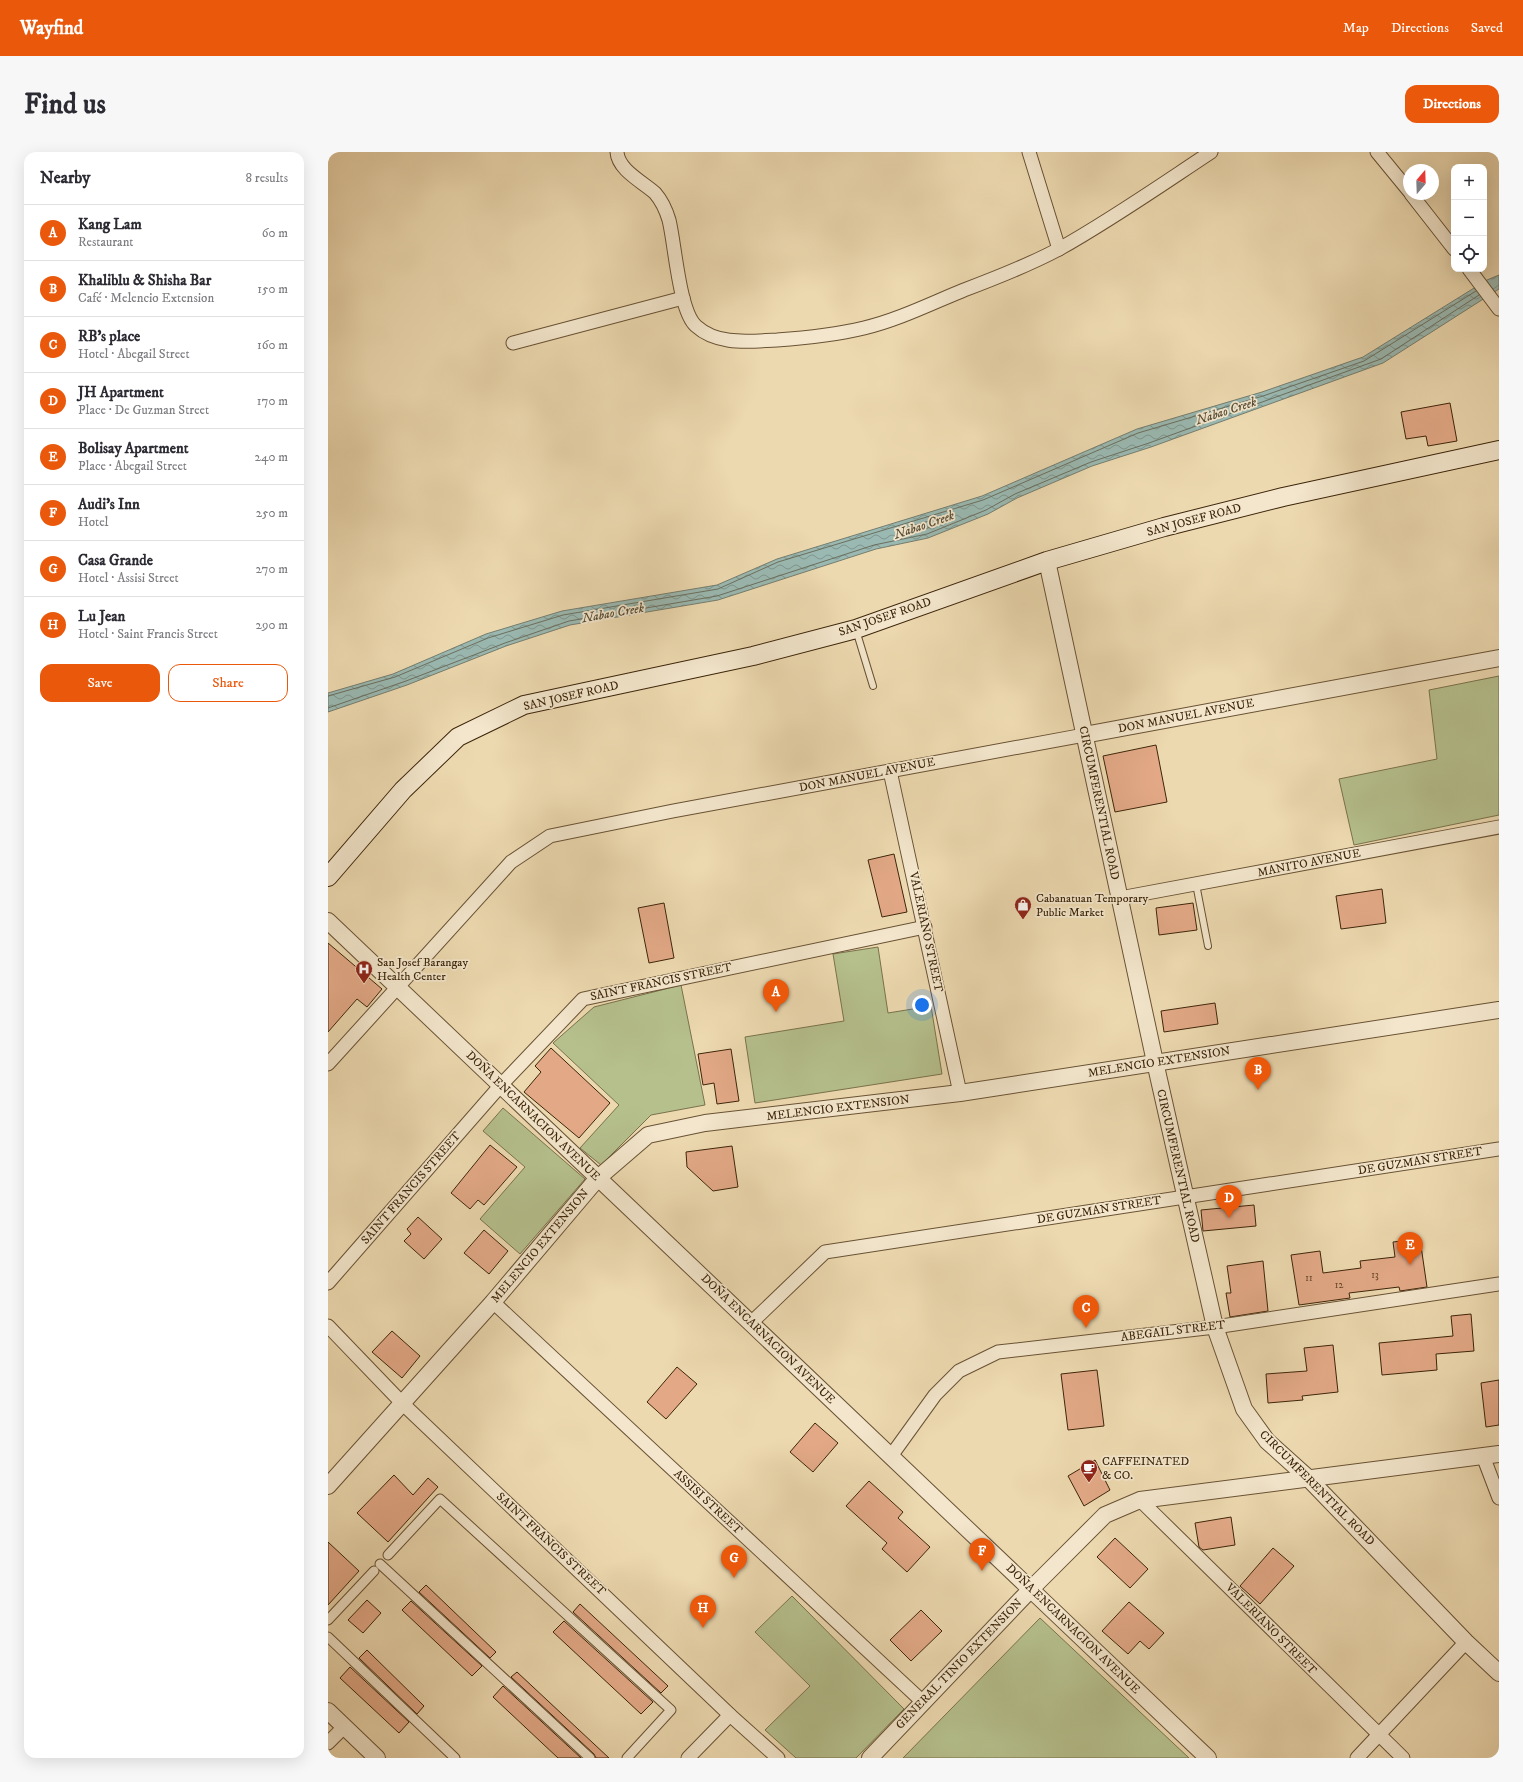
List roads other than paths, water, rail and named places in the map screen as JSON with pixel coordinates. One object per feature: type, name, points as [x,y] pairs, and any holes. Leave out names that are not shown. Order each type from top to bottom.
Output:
[{"type":"main road","name":"SAN JOSEF ROAD","points":[[328,877],[403,790],[458,737],[524,706],[754,656],[856,629],[1047,561],[1164,528],[1283,497],[1499,450]]},
{"type":"street","points":[[617,152],[617,156],[626,168],[655,194],[664,206],[669,220],[683,298],[687,312],[694,325],[704,333],[718,338],[736,341],[754,341],[837,333],[865,328],[1008,273],[1059,249],[1211,152]]},
{"type":"street","points":[[1029,152],[1059,249]]},
{"type":"street","points":[[1378,152],[1403,184]]},
{"type":"street","points":[[1416,200],[1451,245]]},
{"type":"street","points":[[1472,273],[1495,304]]},
{"type":"street","points":[[513,343],[683,298]]},
{"type":"street","name":"CIRCUMFERENTIAL ROAD","points":[[1047,561],[1155,1062],[1215,1327],[1244,1409],[1267,1441],[1307,1477],[1466,1642],[1499,1673]]},
{"type":"street","name":"DON MANUEL AVENUE","points":[[328,1064],[397,986],[511,862],[550,836],[673,811],[1499,658]]},
{"type":"street","name":"VALERIANO STREET","points":[[890,771],[960,1093]]},
{"type":"street","name":"MANITO AVENUE","points":[[1120,898],[1499,827]]},
{"type":"street","name":"DOÑA ENCARNACION AVENUE","points":[[328,921],[1208,1758]]},
{"type":"street","name":"SAINT FRANCIS STREET","points":[[328,1283],[501,1085],[583,999],[925,927]]},
{"type":"street","name":"MELENCIO EXTENSION","points":[[328,1486],[493,1302],[598,1178],[648,1135],[705,1123],[960,1093],[1499,1010]]},
{"type":"street","name":"DE GUZMAN STREET","points":[[751,1323],[825,1252],[1499,1149]]},
{"type":"street","name":"ABEGAIL STREET","points":[[891,1456],[935,1395],[959,1371],[998,1352],[1215,1327],[1499,1284]]},
{"type":"street","name":"ASSISI STREET","points":[[493,1302],[923,1702]]},
{"type":"street","name":"SAINT FRANCIS STREET","points":[[328,1326],[403,1404],[730,1715],[778,1758]]},
{"type":"street","name":"GENERAL TINIO EXTENSION","points":[[870,1758],[1031,1589],[1105,1515],[1140,1500],[1307,1477],[1499,1454]]},
{"type":"street","points":[[1483,1456],[1499,1498]]},
{"type":"street","points":[[388,1555],[440,1499],[671,1710],[627,1758]]},
{"type":"street","name":"VALERIANO STREET","points":[[1140,1500],[1403,1758]]},
{"type":"street","points":[[328,1620],[377,1568],[590,1758]]},
{"type":"street","points":[[328,1637],[455,1758]]},
{"type":"street","points":[[1357,1758],[1466,1642]]},
{"type":"street","points":[[328,1711],[377,1758]]},
{"type":"street","points":[[688,1758],[730,1715]]},
{"type":"street","points":[[328,1743],[344,1727]]},
{"type":"lane","points":[[856,629],[873,686]]},
{"type":"lane","points":[[1196,884],[1208,946]]},
{"type":"water","name":"Nabao Creek","points":[[1499,275],[1499,289],[1383,363],[1151,447],[1092,466],[1017,498],[988,514],[928,538],[876,549],[718,600],[570,625],[506,646],[407,685],[328,712],[328,693],[393,674],[486,634],[562,611],[717,585],[777,559],[982,496],[1137,429],[1262,392],[1363,357],[1487,280]]},
{"type":"place","name":"Cabanatuan Temporary Public Market","points":[[1023,920]]},
{"type":"place","name":"San Josef Barangay Health Center","points":[[364,984]]},
{"type":"place","name":"Kang Lam","points":[[776,1012]]},
{"type":"place","name":"Khaliblu & Shisha Bar","points":[[1258,1090]]},
{"type":"place","name":"JH Apartment","points":[[1229,1218]]},
{"type":"place","name":"Bolisay Apartment","points":[[1410,1265]]},
{"type":"place","name":"RB's place","points":[[1086,1328]]},
{"type":"place","name":"CAFFEINATED & CO.","points":[[1089,1483]]},
{"type":"place","name":"Audi's Inn","points":[[982,1571]]},
{"type":"place","name":"Casa Grande","points":[[734,1578]]},
{"type":"place","name":"Lu Jean","points":[[703,1628]]}]
